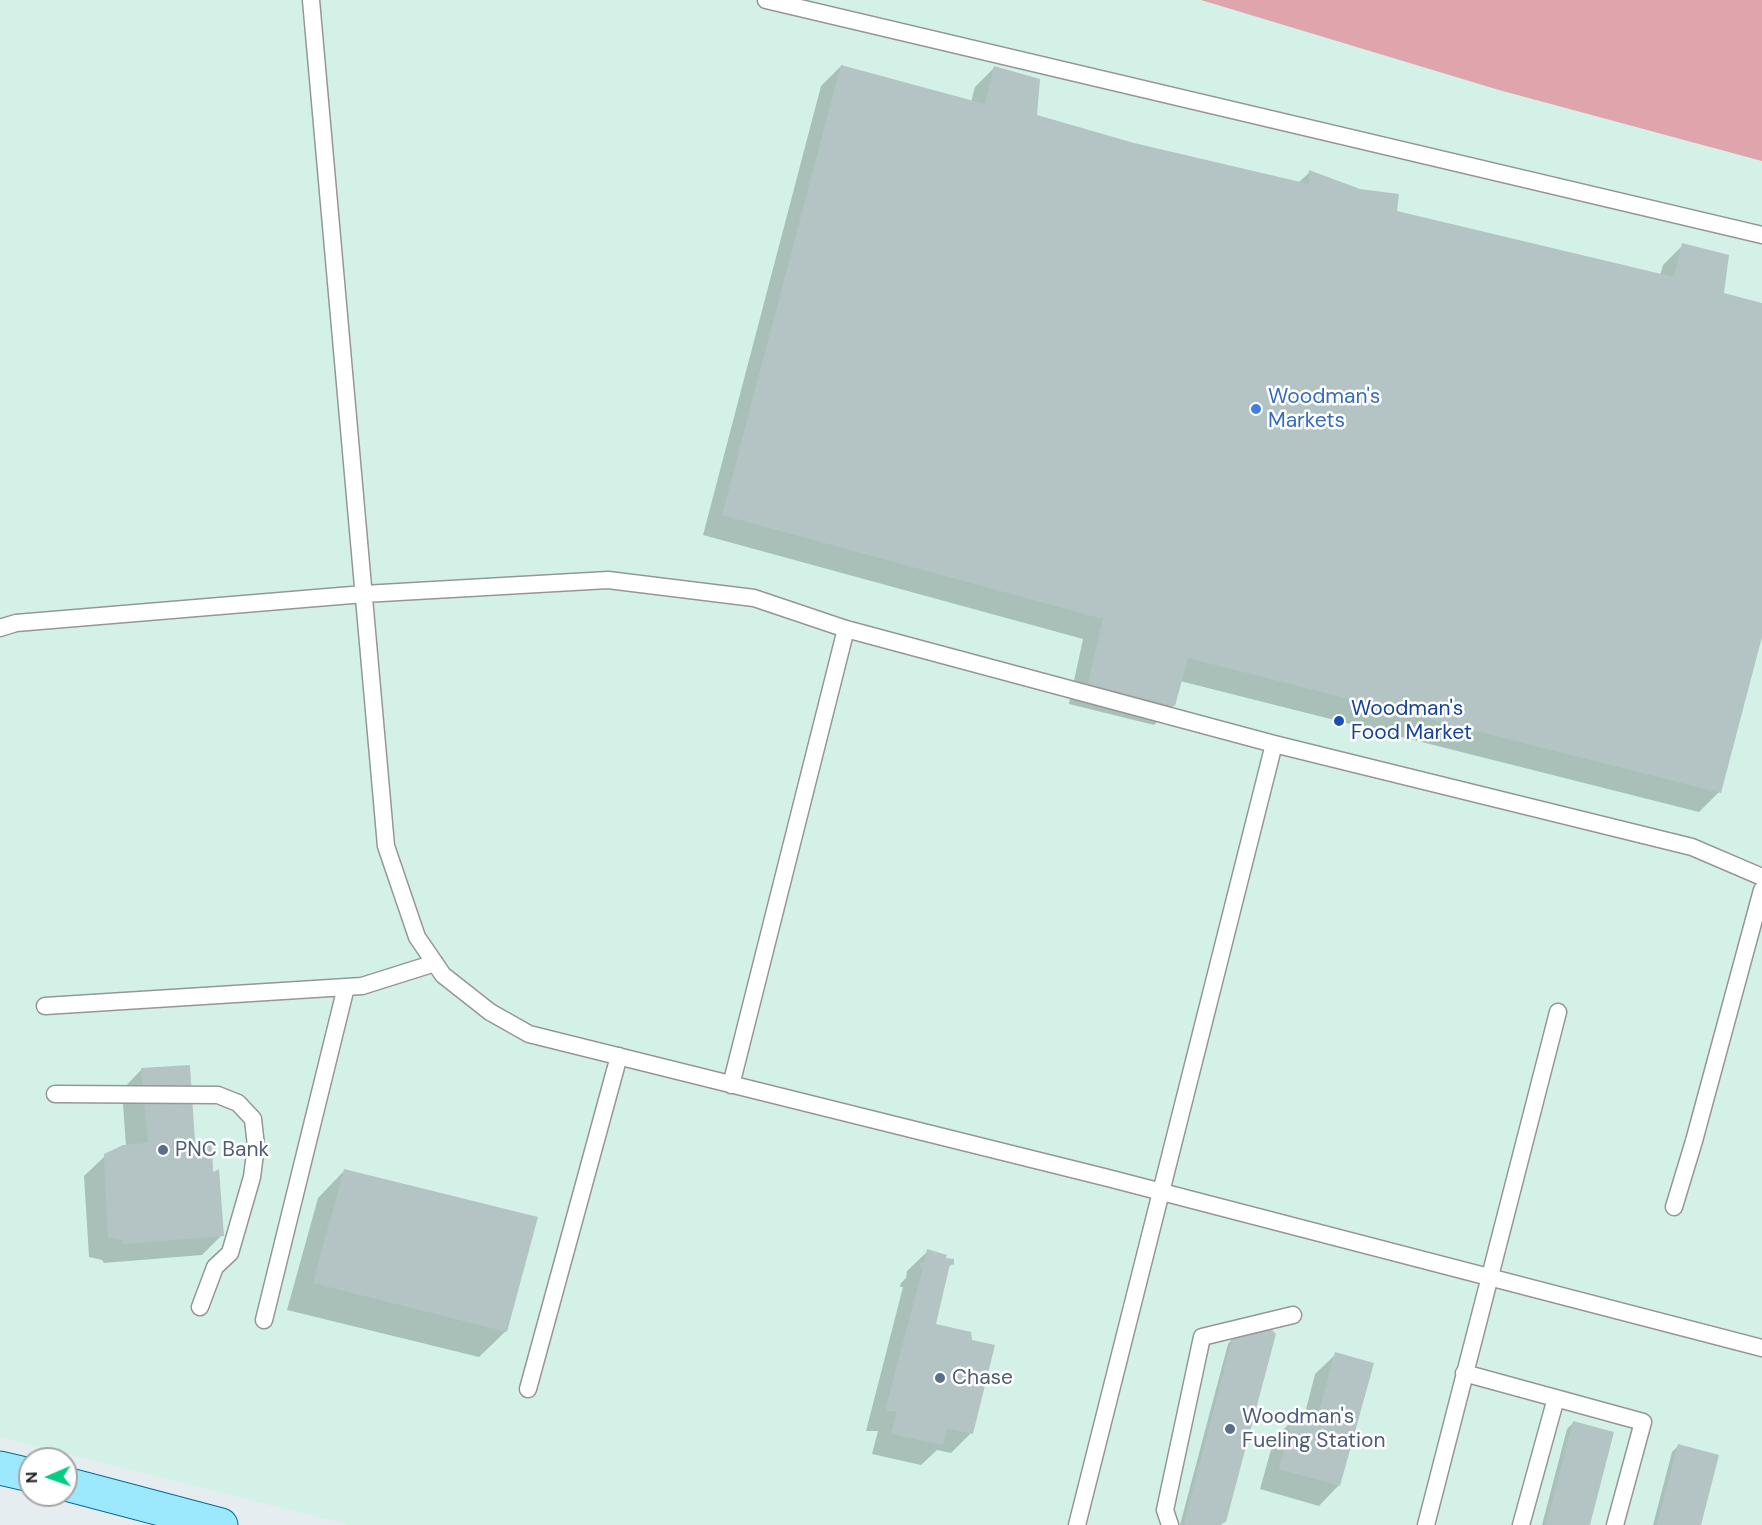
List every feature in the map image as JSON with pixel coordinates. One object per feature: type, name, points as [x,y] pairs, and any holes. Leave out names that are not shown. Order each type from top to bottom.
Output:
[{"type":"main road","points":[[0,1468],[18,1472]]},
{"type":"main road","points":[[78,1487],[221,1525]]},
{"type":"lane","points":[[311,0],[386,846],[417,937],[443,975],[490,1012],[529,1034],[1762,1346]]},
{"type":"lane","points":[[766,0],[1762,235]]},
{"type":"lane","points":[[5,623],[364,594],[608,580],[754,598],[846,629],[1274,744],[1692,847],[1762,877]]},
{"type":"lane","points":[[731,1085],[846,629]]},
{"type":"lane","points":[[1077,1525],[1274,744]]},
{"type":"lane","points":[[1674,1206],[1694,1141],[1762,890]]},
{"type":"lane","points":[[45,1006],[362,986],[435,963]]},
{"type":"lane","points":[[264,1320],[346,987]]},
{"type":"lane","points":[[1426,1525],[1558,1012]]},
{"type":"lane","points":[[528,1389],[619,1056]]},
{"type":"lane","points":[[55,1094],[218,1095],[238,1103],[253,1119],[256,1146],[252,1177],[230,1253],[215,1267],[200,1307]]},
{"type":"lane","points":[[1170,1525],[1166,1510],[1202,1337],[1293,1315]]},
{"type":"lane","points":[[1464,1373],[1643,1422],[1615,1525]]},
{"type":"lane","points":[[1521,1525],[1556,1398]]},
{"type":"shaded area","points":[[0,0],[1762,0],[1762,1525],[349,1525],[78,1457],[78,1447],[40,1447],[0,1437]]},
{"type":"shaded area","points":[[1201,0],[1762,0],[1762,161],[1499,90]]},
{"type":"building","name":"Woodman's Markets","points":[[841,65],[985,104],[994,66],[1040,79],[1037,115],[1134,143],[1309,184],[1309,170],[1360,189],[1399,194],[1397,211],[1674,277],[1682,243],[1729,255],[1724,293],[1762,303],[1762,637],[1721,793],[1188,658],[1175,706],[1088,684],[1103,619],[722,515]]},
{"type":"building","name":"PNC Bank","points":[[190,1065],[195,1142],[212,1142],[213,1172],[219,1169],[224,1236],[124,1244],[122,1240],[108,1237],[104,1154],[123,1145],[148,1143],[141,1068]]},
{"type":"building","points":[[344,1169],[538,1217],[507,1332],[313,1283]]},
{"type":"building","name":"Chase","points":[[927,1249],[947,1255],[946,1258],[954,1259],[954,1265],[950,1264],[936,1324],[971,1332],[972,1340],[995,1345],[973,1434],[947,1428],[943,1445],[891,1434],[897,1411],[885,1411],[923,1268],[920,1267],[920,1262],[924,1263]]},
{"type":"building","name":"Woodman's Fueling Station","points":[[1266,1324],[1276,1334],[1226,1522],[1217,1525],[1186,1525],[1184,1523],[1233,1336]]},
{"type":"building","points":[[1335,1352],[1374,1363],[1340,1486],[1279,1469],[1293,1417],[1316,1423]]},
{"type":"building","points":[[1573,1421],[1614,1432],[1590,1525],[1546,1525]]},
{"type":"building","points":[[1678,1444],[1719,1455],[1701,1525],[1657,1525]]},
{"type":"place","name":"Woodman's Markets","points":[[1256,409]]},
{"type":"place","name":"Woodman's Food Market","points":[[1339,721]]},
{"type":"place","name":"PNC Bank","points":[[163,1150]]},
{"type":"place","name":"Chase","points":[[940,1378]]},
{"type":"place","name":"Woodman's Fueling Station","points":[[1230,1429]]}]
